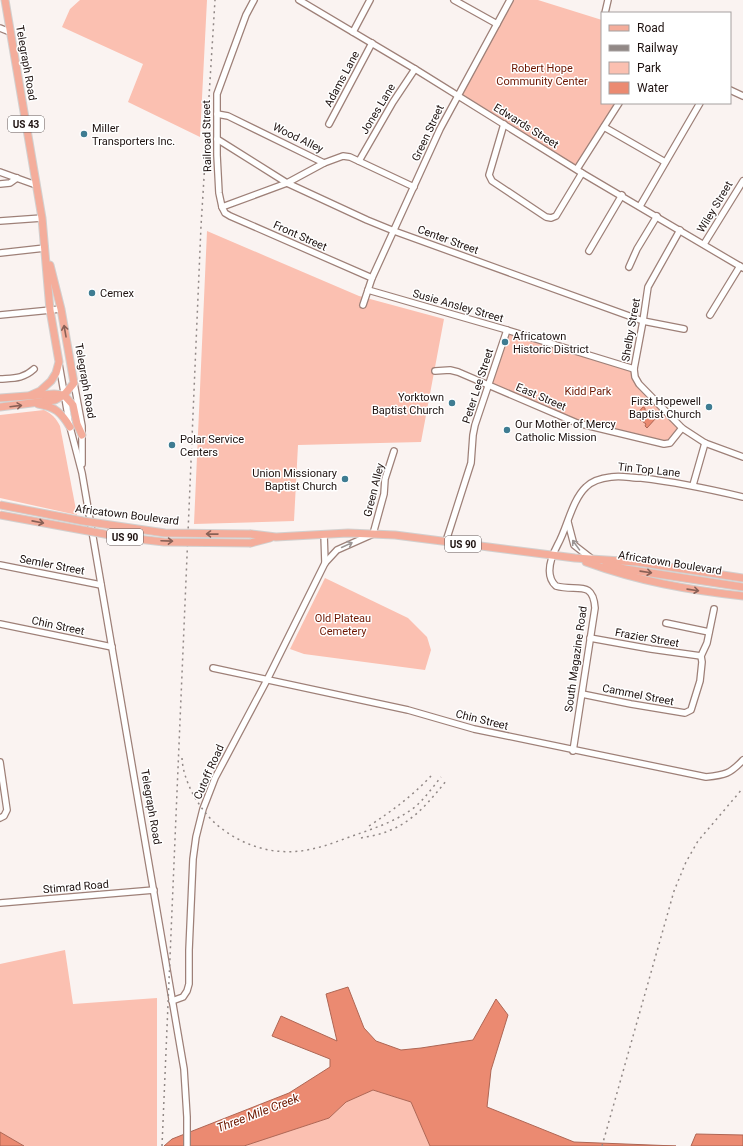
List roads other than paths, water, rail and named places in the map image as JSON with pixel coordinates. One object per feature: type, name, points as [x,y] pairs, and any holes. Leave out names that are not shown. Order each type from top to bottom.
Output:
[{"type":"main road","name":"Telegraph Road","points":[[5,0],[42,218],[50,310],[58,362]]},
{"type":"main road","name":"Telegraph Road","points":[[45,248],[62,309],[74,383]]},
{"type":"main road","points":[[31,395],[40,391],[51,381],[56,373],[58,362]]},
{"type":"main road","points":[[0,407],[55,400],[64,395],[74,383]]},
{"type":"main road","points":[[0,398],[31,395],[64,395],[73,405],[77,424],[82,435]]},
{"type":"main road","points":[[32,404],[47,406],[55,409],[70,427]]},
{"type":"main road","name":"Africatown Boulevard","points":[[0,505],[83,521],[164,532],[251,534],[276,537]]},
{"type":"main road","name":"Africatown Boulevard","points":[[0,515],[120,537],[164,542],[251,543],[276,537],[324,534],[348,533],[395,535],[575,558],[637,562],[743,578]]},
{"type":"main road","points":[[575,558],[616,573],[674,587],[743,596]]},
{"type":"main road","name":"Africatown Boulevard","points":[[594,560],[625,569],[743,587]]},
{"type":"street","name":"Railroad Street","points":[[222,207],[218,193],[217,94],[219,85],[246,15],[254,0]]},
{"type":"street","name":"Edwards Street","points":[[299,0],[458,95],[580,171],[742,267]]},
{"type":"street","points":[[353,32],[370,0]]},
{"type":"street","points":[[454,0],[497,24]]},
{"type":"street","name":"Green Street","points":[[368,290],[372,278],[440,129],[510,0]]},
{"type":"street","points":[[605,12],[608,0]]},
{"type":"street","points":[[0,28],[10,32]]},
{"type":"street","name":"Adams Lane","points":[[329,124],[372,43]]},
{"type":"street","name":"Jones Lane","points":[[359,161],[393,102],[415,69]]},
{"type":"street","points":[[731,90],[743,96]]},
{"type":"street","points":[[504,124],[489,175],[492,181],[546,217],[551,218],[556,216],[604,127],[618,104]]},
{"type":"street","points":[[640,206],[699,104]]},
{"type":"street","name":"Wood Alley","points":[[217,114],[228,116],[324,163],[343,156],[359,161],[414,187]]},
{"type":"street","points":[[604,127],[665,162]]},
{"type":"street","name":"Center Street","points":[[217,139],[287,182],[394,231],[644,321],[684,329]]},
{"type":"street","points":[[222,207],[287,182],[324,163]]},
{"type":"street","points":[[0,172],[36,185]]},
{"type":"street","points":[[0,184],[10,183],[16,178]]},
{"type":"street","name":"Wiley Street","points":[[704,244],[743,181]]},
{"type":"street","points":[[589,251],[622,196]]},
{"type":"street","name":"Front Street","points":[[222,207],[225,213],[230,216],[372,278]]},
{"type":"street","points":[[629,267],[637,249],[657,216]]},
{"type":"street","points":[[0,221],[42,218]]},
{"type":"street","name":"Shelby Street","points":[[680,230],[648,287],[644,321],[634,369],[635,377],[639,384],[682,428],[705,443],[743,457]]},
{"type":"street","points":[[0,253],[45,248]]},
{"type":"street","points":[[710,315],[742,267]]},
{"type":"street","points":[[363,305],[368,290]]},
{"type":"street","name":"Susie Ansley Street","points":[[368,290],[507,330],[634,369]]},
{"type":"street","points":[[0,315],[62,309]]},
{"type":"street","name":"Peter Lee Street","points":[[446,541],[471,463],[473,435],[507,330]]},
{"type":"street","name":"Telegraph Road","points":[[58,362],[70,427],[82,473],[184,1069],[187,1146]]},
{"type":"street","points":[[0,379],[27,375],[34,369]]},
{"type":"street","name":"East Street","points":[[434,371],[450,370],[458,372],[577,423],[664,444],[670,443],[682,428]]},
{"type":"street","name":"Telegraph Road","points":[[74,383],[82,426],[82,473]]},
{"type":"street","points":[[693,486],[705,443]]},
{"type":"street","name":"Green Alley","points":[[373,534],[384,494],[385,479],[394,451]]},
{"type":"street","name":"Tin Top Lane","points":[[552,555],[580,495],[591,482],[620,476],[676,482],[743,497]]},
{"type":"street","points":[[568,522],[571,539],[574,545],[594,560]]},
{"type":"street","name":"Cutoff Road","points":[[324,534],[325,563]]},
{"type":"street","name":"Cutoff Road","points":[[172,1001],[183,997],[189,984],[193,859],[196,837],[203,809],[215,778],[267,680],[325,563],[337,550],[373,534]]},
{"type":"street","name":"South Magazine Road","points":[[552,555],[550,578],[554,583],[561,587],[583,588],[587,590],[593,595],[595,608],[573,751]]},
{"type":"street","name":"Semler Street","points":[[0,565],[101,585]]},
{"type":"street","points":[[701,656],[707,643],[714,609]]},
{"type":"street","points":[[666,623],[709,632]]},
{"type":"street","name":"Chin Street","points":[[0,624],[112,647]]},
{"type":"street","name":"Frazier Street","points":[[590,638],[701,656]]},
{"type":"street","name":"Cammel Street","points":[[582,694],[685,713],[691,710],[700,681],[702,662],[701,656]]},
{"type":"street","name":"Chin Street","points":[[213,668],[408,710],[474,729],[573,751],[706,777],[725,775],[743,760]]},
{"type":"street","points":[[0,763],[7,810],[2,817]]},
{"type":"street","name":"Stimrad Road","points":[[0,903],[154,890]]},
{"type":"water","points":[[643,407],[656,418],[647,428],[645,426],[646,424],[635,416]]},
{"type":"water","name":"Three Mile Creek","points":[[348,987],[364,1028],[376,1041],[401,1050],[473,1040],[496,999],[508,1015],[491,1070],[487,1107],[574,1142],[676,1146],[430,1146],[411,1102],[373,1090],[346,1102],[329,1118],[244,1146],[164,1146],[172,1139],[289,1093],[330,1067],[330,1059],[272,1036],[281,1016],[337,1041],[326,994]]},
{"type":"water","points":[[0,1132],[24,1146],[0,1146]]},
{"type":"water","points":[[696,1134],[743,1135],[743,1146],[691,1146]]},
{"type":"railway","points":[[162,1146],[201,226],[215,0]]},
{"type":"railway","points":[[182,758],[185,776],[193,794],[204,811],[216,824],[237,839],[249,844],[273,851],[286,852],[312,849],[323,846],[373,829],[395,819],[415,807],[441,777]]},
{"type":"railway","points":[[369,826],[386,815],[416,791],[431,776]]},
{"type":"railway","points":[[361,838],[385,832],[405,822],[420,810],[446,781]]},
{"type":"railway","points":[[602,1146],[674,891],[686,862],[698,841],[743,788]]},
{"type":"place","name":"Miller Transporters Inc.","points":[[84,134]]},
{"type":"place","name":"Cemex","points":[[92,293]]},
{"type":"place","name":"Africatown Historic District","points":[[505,342]]},
{"type":"place","name":"Yorktown Baptist Church","points":[[452,403]]},
{"type":"place","name":"First Hopewell Baptist Church","points":[[709,407]]},
{"type":"place","name":"Our Mother of Mercy Catholic Mission","points":[[507,430]]},
{"type":"place","name":"Polar Service Centers","points":[[172,445]]},
{"type":"place","name":"Union Missionary Baptist Church","points":[[345,479]]},
{"type":"park label","name":"Robert Hope Community Center","points":[[542,74]]},
{"type":"park label","name":"Kidd Park","points":[[588,391]]},
{"type":"park label","name":"Old Plateau Cemetery","points":[[343,624]]}]
